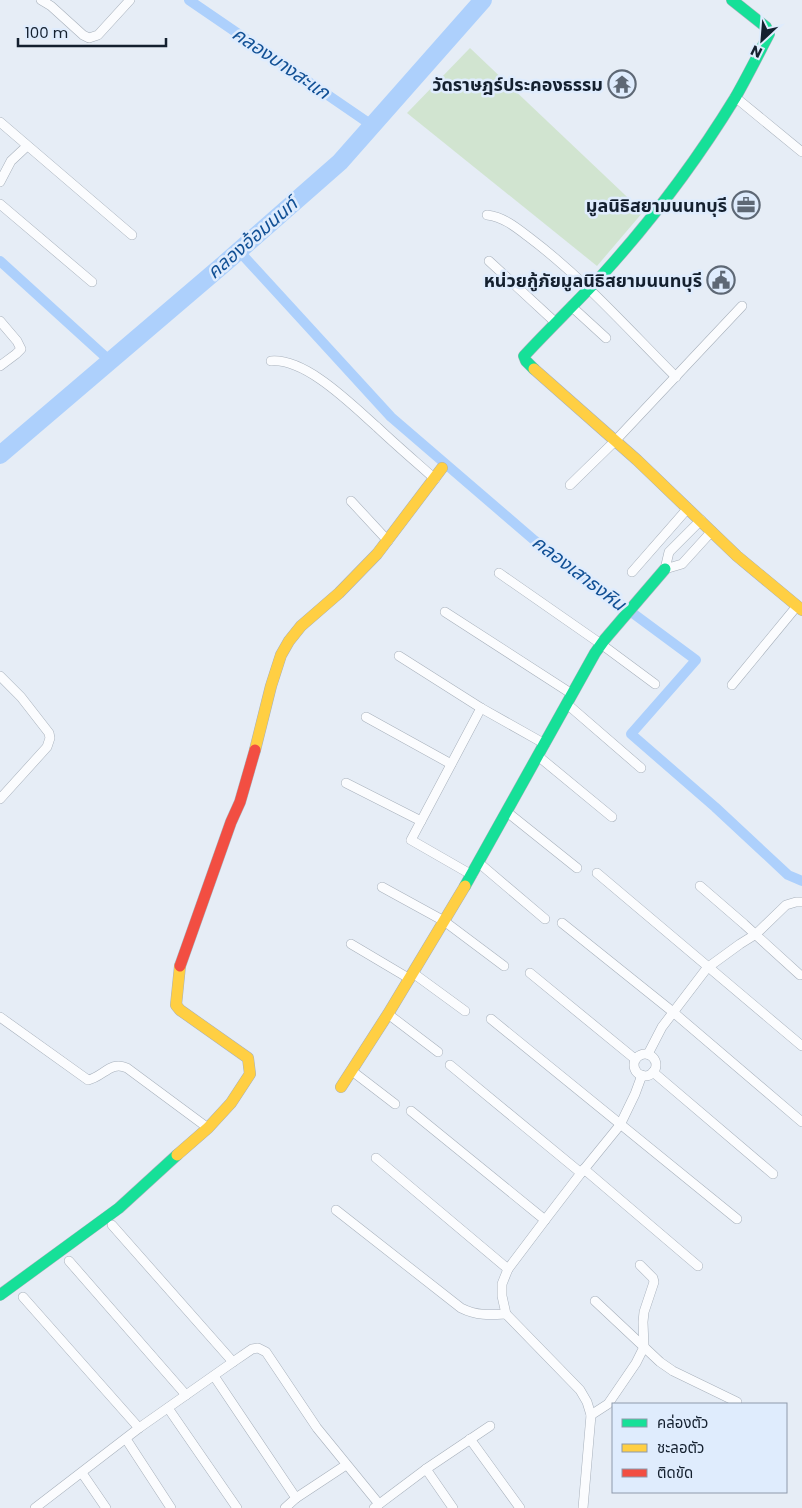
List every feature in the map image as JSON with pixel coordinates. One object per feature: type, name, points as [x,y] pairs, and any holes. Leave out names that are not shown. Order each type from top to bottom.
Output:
[{"type":"street","points":[[41,0],[53,3],[83,35],[89,38],[98,35],[130,0]]},
{"type":"street","points":[[732,0],[761,23],[768,30],[769,34],[735,97],[696,157],[660,206],[588,290],[526,352],[525,359],[701,520],[737,556],[800,608],[732,686]]},
{"type":"street","points":[[735,97],[802,152]]},
{"type":"street","points":[[0,122],[132,236]]},
{"type":"street","points":[[0,182],[11,161],[27,146]]},
{"type":"street","points":[[0,204],[92,282]]},
{"type":"street","points":[[487,214],[504,220],[549,252],[676,377]]},
{"type":"street","points":[[489,261],[555,322]]},
{"type":"street","points":[[571,306],[606,338]]},
{"type":"street","points":[[570,485],[615,441],[742,306]]},
{"type":"street","points":[[0,321],[21,349],[0,366]]},
{"type":"street","points":[[271,361],[280,360],[293,365],[332,387],[435,479]]},
{"type":"street","points":[[0,1295],[119,1208],[208,1128],[231,1103],[250,1074],[248,1058],[180,1010],[176,1005],[179,969],[246,785],[271,686],[281,655],[301,626],[339,593],[388,541],[442,468]]},
{"type":"street","points":[[351,501],[388,541]]},
{"type":"street","points":[[632,572],[688,508]]},
{"type":"street","points":[[341,1087],[472,876],[601,644],[665,568],[669,552],[701,520]]},
{"type":"street","points":[[665,568],[682,564],[712,531]]},
{"type":"street","points":[[499,574],[656,684]]},
{"type":"street","points":[[445,612],[570,699],[641,768]]},
{"type":"street","points":[[399,656],[481,708],[545,744]]},
{"type":"street","points":[[0,676],[30,708],[49,733],[50,738],[47,747],[0,799]]},
{"type":"street","points":[[472,876],[411,840],[481,708]]},
{"type":"street","points":[[366,717],[451,764]]},
{"type":"street","points":[[538,756],[612,817]]},
{"type":"street","points":[[346,783],[421,821]]},
{"type":"street","points":[[507,812],[577,868]]},
{"type":"street","points":[[479,863],[545,919]]},
{"type":"street","points":[[596,873],[802,1046]]},
{"type":"street","points":[[700,886],[800,975]]},
{"type":"street","points":[[382,887],[444,921],[504,966]]},
{"type":"street","points":[[648,1054],[662,1027],[707,968],[756,934],[786,905],[802,902]]},
{"type":"street","points":[[562,923],[673,1012],[802,1122]]},
{"type":"street","points":[[351,944],[411,976],[465,1010]]},
{"type":"street","points":[[530,973],[635,1059]]},
{"type":"street","points":[[388,1014],[438,1052]]},
{"type":"street","points":[[0,1017],[88,1080],[114,1066],[122,1065],[208,1128]]},
{"type":"street","points":[[491,1019],[737,1219]]},
{"type":"street","points":[[648,1054],[656,1064],[653,1072],[646,1076],[638,1073],[634,1067],[635,1059],[648,1054]]},
{"type":"street","points":[[450,1064],[698,1266]]},
{"type":"street","points":[[352,1071],[395,1104]]},
{"type":"street","points":[[653,1072],[773,1174]]},
{"type":"street","points":[[583,1508],[591,1416],[587,1402],[580,1390],[506,1314],[502,1296],[502,1284],[508,1269],[544,1220],[620,1125],[642,1075]]},
{"type":"street","points":[[411,1111],[544,1220]]},
{"type":"street","points":[[376,1158],[508,1269]]},
{"type":"street","points":[[336,1210],[462,1308],[471,1313],[482,1315],[506,1314]]},
{"type":"street","points":[[112,1225],[233,1362]]},
{"type":"street","points":[[69,1261],[186,1395]]},
{"type":"street","points":[[612,1403],[644,1347],[642,1322],[654,1282],[653,1278],[640,1265]]},
{"type":"street","points":[[23,1297],[139,1428]]},
{"type":"street","points":[[595,1301],[660,1362],[673,1371],[737,1402]]},
{"type":"street","points":[[38,1507],[139,1428],[252,1349],[258,1348],[266,1352],[317,1428],[381,1505],[426,1469],[490,1426]]},
{"type":"street","points":[[214,1376],[296,1498]]},
{"type":"street","points":[[591,1416],[611,1405]]},
{"type":"street","points":[[168,1408],[237,1508]]},
{"type":"street","points":[[126,1439],[171,1508]]},
{"type":"street","points":[[470,1439],[520,1508]]},
{"type":"street","points":[[285,1508],[296,1498],[346,1465]]},
{"type":"street","points":[[426,1469],[453,1508]]},
{"type":"street","points":[[82,1473],[106,1508]]},
{"type":"green space","points":[[470,48],[643,212],[597,266],[407,113]]},
{"type":"waterway","name":"คลองบางสะแก","points":[[189,0],[373,126]]},
{"type":"waterway","name":"คลองอ้อมนนท์","points":[[0,455],[340,162],[483,0]]},
{"type":"waterway","name":"คลองเสาธงหิน","points":[[239,251],[391,417],[534,540],[696,660],[631,734],[715,807],[788,875],[802,881]]},
{"type":"waterway","points":[[0,261],[110,361]]},
{"type":"traffic: fast","points":[[534,369],[524,356],[603,274],[656,211],[705,144],[744,82],[769,34],[766,27],[732,0]]},
{"type":"traffic: fast","points":[[465,886],[595,653],[665,569]]},
{"type":"traffic: fast","points":[[0,1295],[119,1208],[177,1155]]},
{"type":"traffic: slow","points":[[534,369],[637,460],[737,556],[802,610]]},
{"type":"traffic: slow","points":[[255,750],[271,686],[281,655],[289,641],[301,626],[339,593],[377,554],[442,468]]},
{"type":"traffic: slow","points":[[341,1087],[388,1014],[465,886]]},
{"type":"traffic: slow","points":[[177,1155],[208,1128],[231,1103],[250,1074],[248,1058],[180,1010],[176,1005],[180,966]]},
{"type":"traffic: jam","points":[[180,966],[231,822],[240,802],[255,750]]},
{"type":"place","name":"วัดราษฎร์ประคองธรรม","points":[[622,84]]},
{"type":"place","name":"มูลนิธิสยามนนทบุรี","points":[[746,205]]},
{"type":"place","name":"หน่วยกู้ภัยมูลนิธิสยามนนทบุรี","points":[[721,280]]}]
